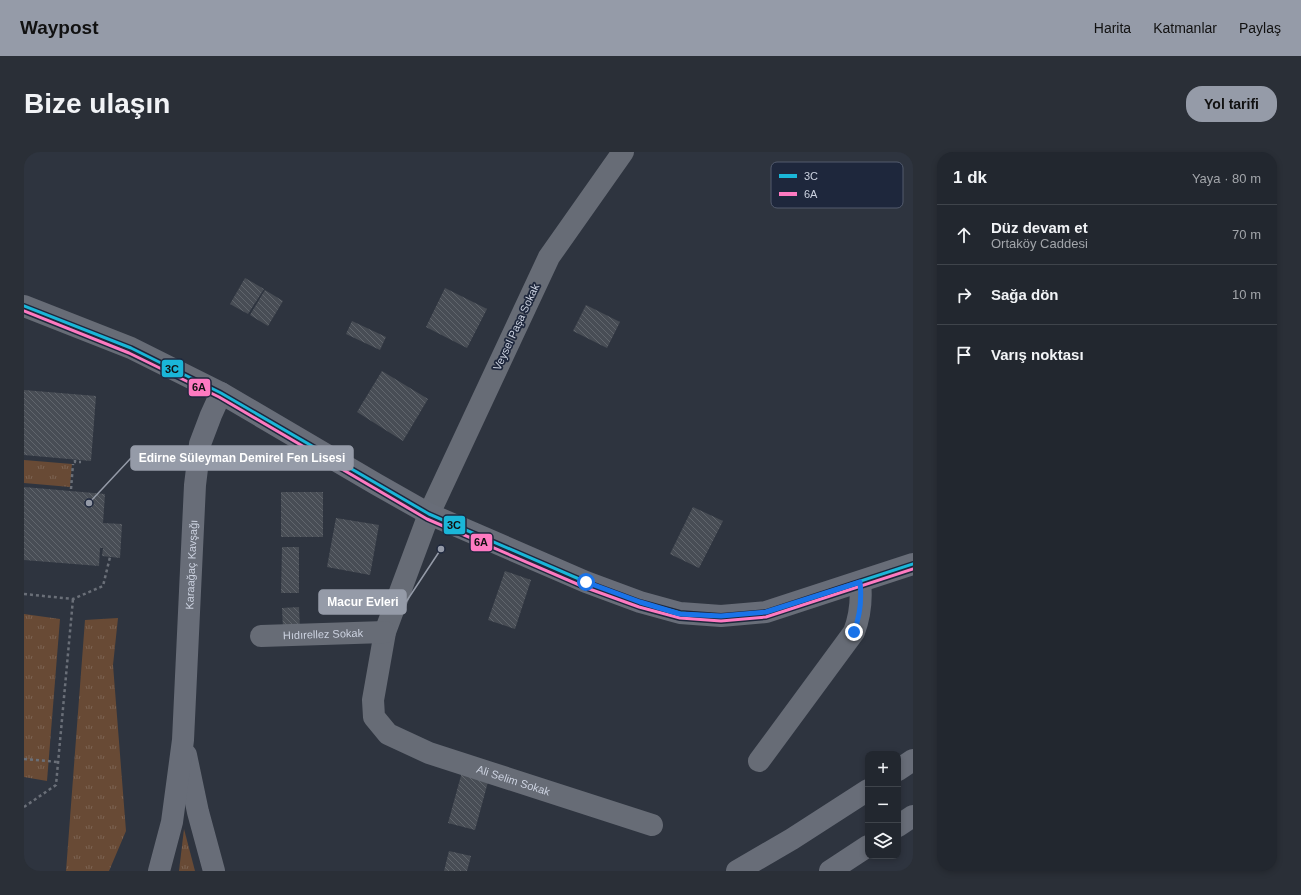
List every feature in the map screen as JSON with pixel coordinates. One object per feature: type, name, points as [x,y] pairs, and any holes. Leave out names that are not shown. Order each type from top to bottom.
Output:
[{"type":"main road","points":[[221,393],[429,514],[586,582],[640,602],[680,614],[721,616],[766,612],[913,564]]},
{"type":"main road","name":"Karaağaç Kavşağı","points":[[159,871],[172,822],[183,740],[195,485],[200,444],[221,393]]},
{"type":"main road","name":"Karaağaç Kavşağı","points":[[183,740],[198,812],[214,871]]},
{"type":"main road","points":[[901,768],[913,760]]},
{"type":"main road","points":[[737,871],[792,839],[865,792]]},
{"type":"main road","points":[[901,824],[913,816]]},
{"type":"main road","points":[[830,871],[865,848]]},
{"type":"street","name":"Veysel Paşa Sokak","points":[[380,725],[374,717],[373,700],[385,632],[429,514],[549,257],[622,152]]},
{"type":"street","points":[[24,306],[131,348],[221,393]]},
{"type":"street","points":[[759,761],[854,632],[859,618],[861,603],[860,582]]},
{"type":"street","name":"Hıdırellez Sokak","points":[[261,636],[385,632]]},
{"type":"street","name":"Ali Selim Sokak","points":[[380,725],[388,734],[429,753],[652,825]]},
{"type":"path","points":[[75,460],[75,462],[80,462]]},
{"type":"path","points":[[72,490],[73,464]]},
{"type":"path","points":[[24,594],[73,599],[103,586],[110,557]]},
{"type":"path","points":[[24,807],[56,785],[73,599]]},
{"type":"path","points":[[24,759],[58,762]]},
{"type":"green space","points":[[24,460],[72,464],[70,487],[24,483]]},
{"type":"green space","points":[[24,614],[60,619],[47,781],[24,777]]},
{"type":"green space","points":[[118,618],[113,665],[126,831],[109,871],[66,871],[85,620]]},
{"type":"green space","points":[[184,829],[195,871],[179,871]]},
{"type":"building","points":[[245,278],[264,289],[248,314],[230,304]]},
{"type":"building","points":[[445,288],[487,309],[467,348],[426,327]]},
{"type":"building","points":[[265,290],[283,301],[268,326],[250,315]]},
{"type":"building","points":[[586,305],[620,322],[607,348],[573,331]]},
{"type":"building","points":[[352,321],[386,337],[380,350],[346,334]]},
{"type":"building","points":[[382,371],[428,399],[403,441],[357,412]]},
{"type":"building","points":[[24,390],[96,396],[91,461],[24,455]]},
{"type":"building","points":[[24,487],[105,494],[103,523],[122,524],[120,558],[102,556],[103,548],[100,548],[99,566],[24,560]]},
{"type":"building","points":[[281,492],[323,492],[323,537],[281,537]]},
{"type":"building","points":[[693,507],[723,521],[699,568],[670,554]]},
{"type":"building","points":[[336,518],[379,525],[370,575],[327,567]]},
{"type":"building","points":[[282,547],[299,547],[299,593],[281,593]]},
{"type":"building","points":[[505,571],[531,580],[515,629],[488,620]]},
{"type":"building","points":[[299,607],[300,630],[283,630],[282,608]]},
{"type":"building","points":[[462,772],[489,778],[475,830],[448,823]]},
{"type":"building","points":[[449,851],[471,856],[467,871],[444,871]]},
{"type":"transit line","name":"3C","points":[[24,306],[131,348],[221,393],[429,514],[586,582],[640,602],[680,613],[721,616],[766,612],[913,564]]},
{"type":"transit line","name":"6A","points":[[24,311],[129,353],[219,397],[427,519],[584,587],[639,607],[680,618],[721,621],[766,617],[913,569]]},
{"type":"place","name":"Edirne Süleyman Demirel Fen Lisesi","points":[[89,503]]},
{"type":"place","name":"Macur Evleri","points":[[441,549]]},
{"type":"route","points":[[586,582],[640,602],[680,614],[721,616],[766,612],[860,582],[862,593],[861,603],[859,618],[854,632]]}]
